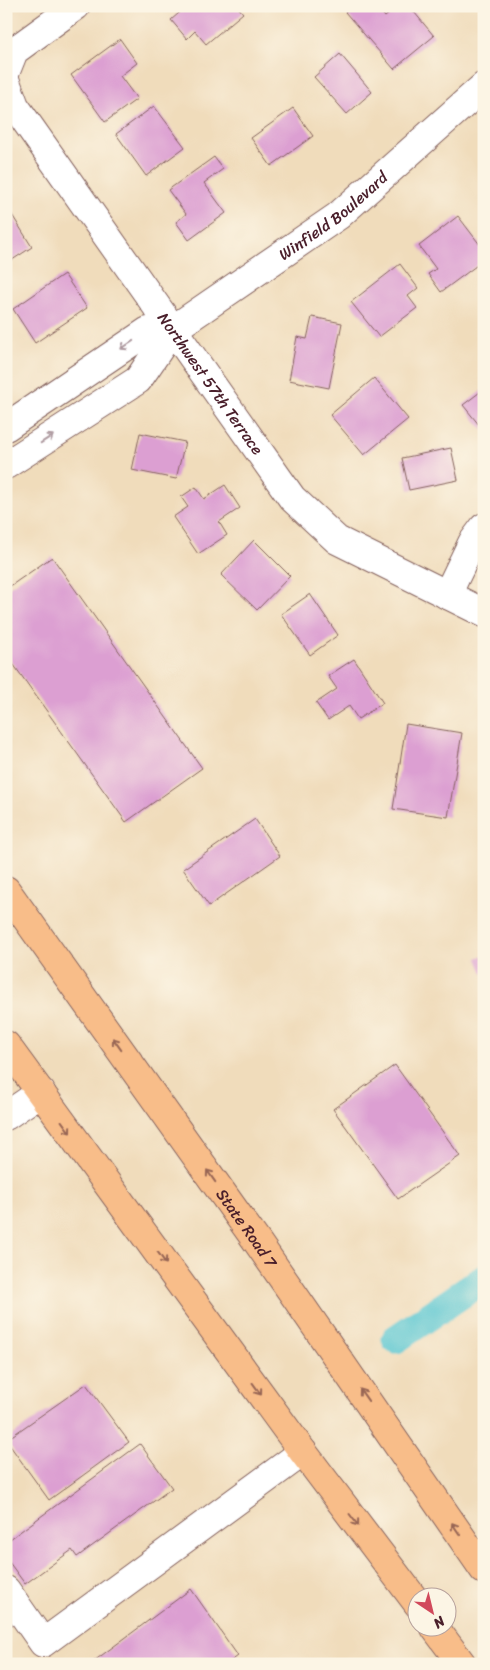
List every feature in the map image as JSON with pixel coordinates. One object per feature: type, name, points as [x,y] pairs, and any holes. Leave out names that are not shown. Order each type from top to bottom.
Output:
[{"type":"main road","name":"State Road 7","points":[[6,890],[264,1251],[484,1570]]},
{"type":"main road","points":[[6,1045],[303,1452],[408,1591]]},
{"type":"main road","points":[[442,1638],[462,1664]]},
{"type":"street","points":[[6,71],[14,51],[76,6]]},
{"type":"street","name":"Northwest 57th Terrace","points":[[6,82],[15,106],[292,498],[337,540],[484,613]]},
{"type":"street","name":"Winfield Boulevard","points":[[6,465],[138,380],[172,330],[338,216],[484,86]]},
{"type":"street","points":[[6,427],[148,331],[172,330]]},
{"type":"street","points":[[447,595],[472,544],[484,527]]},
{"type":"street","points":[[6,1116],[40,1092]]},
{"type":"street","points":[[6,1590],[43,1643],[303,1452]]},
{"type":"building","points":[[187,6],[237,6],[243,13],[206,44],[195,31],[187,39],[171,20]]},
{"type":"building","points":[[352,6],[376,6],[385,17],[398,6],[409,6],[434,36],[394,69],[345,12]]},
{"type":"building","points":[[120,39],[137,63],[120,76],[137,99],[105,122],[71,75]]},
{"type":"building","points":[[340,54],[372,92],[347,114],[314,77]]},
{"type":"building","points":[[154,106],[185,147],[146,176],[116,134]]},
{"type":"building","points":[[293,108],[313,136],[271,166],[251,138]]},
{"type":"building","points":[[214,157],[223,169],[204,183],[226,213],[189,240],[176,222],[186,214],[168,190]]},
{"type":"building","points":[[9,210],[32,247],[6,264],[6,212]]},
{"type":"building","points":[[458,216],[484,250],[484,260],[441,292],[428,274],[436,269],[419,246]]},
{"type":"building","points":[[400,264],[418,288],[408,296],[417,308],[379,337],[351,302]]},
{"type":"building","points":[[64,274],[87,308],[35,343],[13,309]]},
{"type":"building","points":[[312,317],[342,323],[329,388],[289,380],[297,337],[307,339]]},
{"type":"building","points":[[374,378],[408,419],[364,455],[330,415]]},
{"type":"building","points":[[484,389],[484,431],[463,405]]},
{"type":"building","points":[[140,433],[185,442],[176,479],[132,470]]},
{"type":"building","points":[[451,448],[458,480],[409,490],[402,458]]},
{"type":"building","points":[[225,485],[240,508],[219,522],[227,535],[198,554],[173,517],[188,507],[181,497],[196,487],[204,499]]},
{"type":"building","points":[[254,540],[290,576],[257,610],[221,575]]},
{"type":"building","points":[[52,557],[202,768],[126,822],[6,654],[6,589]]},
{"type":"building","points":[[310,594],[338,635],[310,655],[281,614]]},
{"type":"building","points":[[354,659],[383,703],[358,719],[349,706],[328,720],[316,703],[337,689],[328,676]]},
{"type":"building","points":[[406,724],[462,733],[448,817],[393,809]]},
{"type":"building","points":[[255,819],[280,856],[209,906],[183,869]]},
{"type":"building","points":[[484,955],[484,976],[477,958]]},
{"type":"building","points":[[395,1065],[460,1156],[398,1199],[333,1109]]},
{"type":"building","points":[[86,1384],[129,1442],[49,1500],[6,1440]]},
{"type":"building","points":[[140,1444],[172,1488],[77,1557],[72,1550],[25,1584],[6,1558],[6,1542]]},
{"type":"building","points":[[191,1589],[238,1656],[227,1664],[90,1664]]},
{"type":"waterway","points":[[396,1339],[484,1279]]}]
